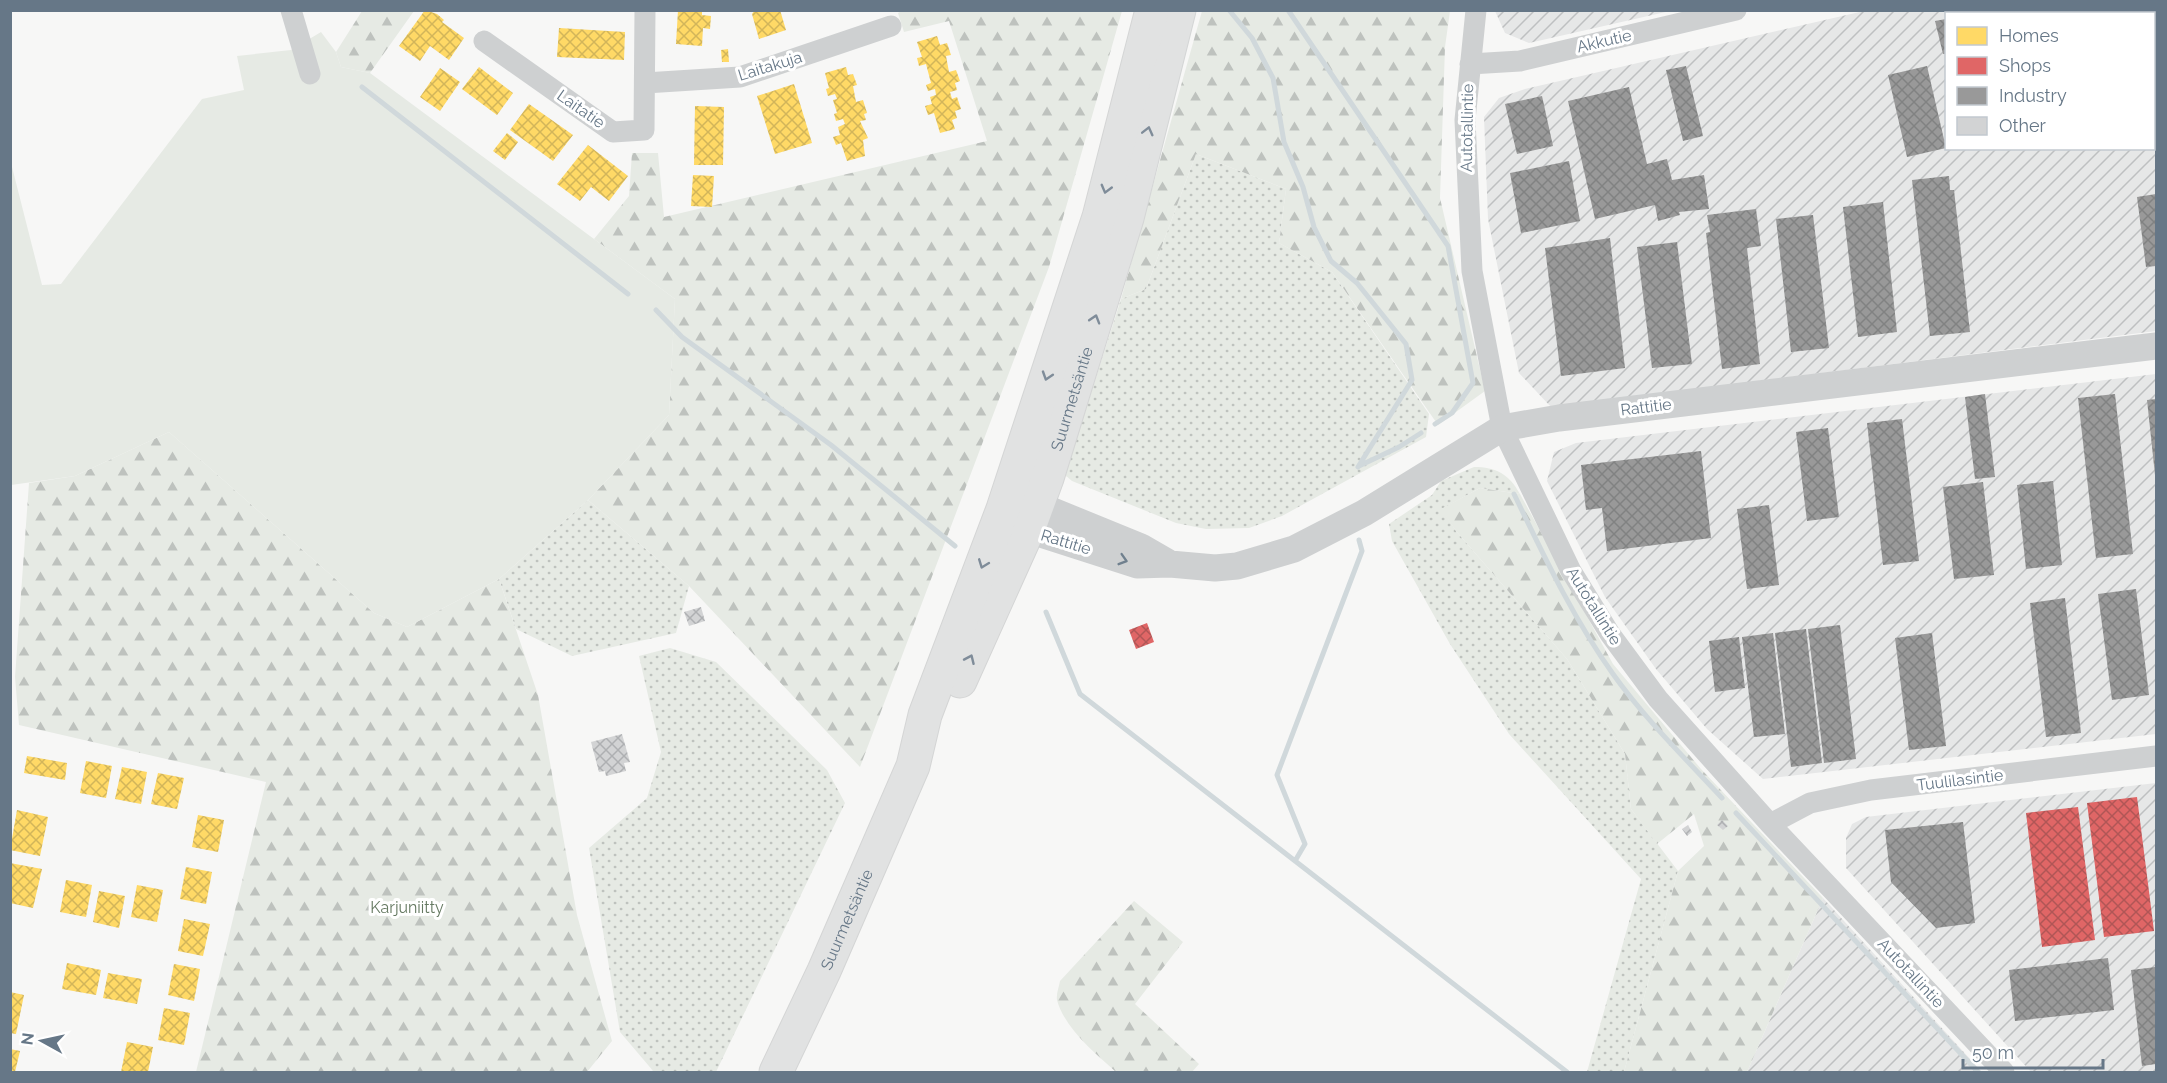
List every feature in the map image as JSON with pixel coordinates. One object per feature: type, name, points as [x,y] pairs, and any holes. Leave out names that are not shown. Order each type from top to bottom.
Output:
[{"type":"main road","name":"Suurmetsäntie","points":[[1023,515],[1152,10]]},
{"type":"main road","name":"Suurmetsäntie","points":[[776,1072],[824,970],[913,766],[941,724],[1023,515],[1126,218],[1179,10]]},
{"type":"street","points":[[291,10],[310,74]]},
{"type":"street","name":"Laitatie","points":[[484,41],[613,132],[644,130],[645,10]]},
{"type":"street","name":"Autotallintie","points":[[1476,10],[1465,120],[1472,271],[1502,428],[1570,571],[1610,634],[1658,699],[1770,824],[2004,1072]]},
{"type":"street","name":"Akkutie","points":[[1470,64],[1520,61],[1736,10]]},
{"type":"street","name":"Laitakuja","points":[[645,83],[740,77],[891,26]]},
{"type":"street","name":"Rattitie","points":[[1023,515],[1137,565],[1170,564],[1199,568],[1237,566],[1294,549],[1364,513],[1502,428],[1559,418],[2157,346]]},
{"type":"street","name":"Tuulilasintie","points":[[1770,824],[1810,803],[1871,790],[2157,756]]},
{"type":"shaded area","points":[[1495,11],[1670,11],[1529,43],[1505,33]]},
{"type":"shaded area","points":[[1864,11],[2156,11],[2156,331],[1551,407],[1519,373],[1488,219],[1484,117],[1499,98],[1525,89]]},
{"type":"shaded area","points":[[2156,374],[2156,734],[1763,779],[1707,729],[1656,669],[1605,597],[1547,481],[1554,452],[1576,443]]},
{"type":"shaded area","points":[[2156,783],[2156,1072],[2031,1072],[1846,868],[1846,838],[1852,824],[1866,817]]},
{"type":"shaded area","points":[[1823,898],[1982,1072],[1747,1072]]},
{"type":"green space","points":[[903,10],[1122,11],[1049,267],[860,767],[689,586],[588,500],[669,415],[675,299],[594,239],[629,196],[632,153],[658,153],[664,217],[987,141],[949,21],[904,32],[898,13]]},
{"type":"green space","points":[[362,11],[414,11],[370,73],[341,67],[336,52]]},
{"type":"green space","points":[[1202,11],[1450,11],[1445,47],[1440,198],[1485,391],[1438,425],[1332,272],[1279,243],[1286,189],[1196,154],[1146,289],[1121,299]]},
{"type":"green space","points":[[321,32],[336,52],[341,67],[370,73],[675,299],[669,415],[588,500],[499,579],[407,627],[374,613],[169,432],[75,476],[11,485],[11,163],[42,285],[61,284],[202,99],[244,90],[237,56],[291,50]]},
{"type":"green space","points":[[1196,154],[1286,189],[1279,243],[1332,272],[1429,414],[1426,437],[1282,516],[1249,528],[1206,529],[1176,523],[1072,481],[1065,475],[1121,299],[1146,289]]},
{"type":"green space","name":"Karjuniitty","points":[[169,432],[374,613],[407,627],[499,579],[538,695],[577,915],[612,1041],[587,1072],[196,1072],[266,782],[19,725],[15,677],[29,483],[75,476]]},
{"type":"green space","points":[[1474,467],[1489,468],[1501,473],[1511,481],[1520,494],[1480,488],[1442,509],[1456,531],[1567,659],[1625,754],[1631,809],[1678,871],[1624,1072],[1587,1072],[1641,879],[1509,734],[1450,644],[1392,541],[1389,524],[1432,495],[1441,481]]},
{"type":"green space","points":[[1480,488],[1520,494],[1613,664],[1701,769],[1823,898],[1747,1072],[1624,1072],[1678,871],[1704,846],[1694,814],[1657,844],[1631,809],[1625,754],[1567,659],[1456,531],[1441,509]]},
{"type":"green space","points":[[588,500],[689,586],[676,633],[572,656],[516,629],[499,579]]},
{"type":"green space","points":[[670,648],[716,662],[827,770],[845,803],[716,1072],[654,1072],[620,1032],[589,848],[647,798],[661,752],[639,656]]},
{"type":"green space","points":[[1134,901],[1183,942],[1135,1004],[1199,1064],[1192,1072],[1116,1072],[1074,1031],[1057,1000],[1060,981]]},
{"type":"building: Homes","points":[[425,10],[437,14],[444,20],[442,22],[464,38],[449,60],[430,46],[420,61],[399,46]]},
{"type":"building: Homes","points":[[678,10],[702,10],[702,15],[711,16],[710,29],[703,28],[702,46],[676,44]]},
{"type":"building: Homes","points":[[755,10],[780,10],[786,30],[759,39],[752,14]]},
{"type":"building: Homes","points":[[559,28],[625,32],[624,60],[557,57]]},
{"type":"building: Homes","points":[[937,36],[940,45],[947,43],[951,55],[946,56],[949,72],[956,70],[960,81],[955,83],[957,90],[950,92],[952,99],[957,97],[961,109],[955,111],[957,118],[952,120],[955,129],[940,133],[934,113],[928,115],[925,106],[932,104],[930,97],[936,95],[935,89],[928,91],[926,85],[931,83],[926,64],[919,66],[917,58],[922,57],[917,42]]},
{"type":"building: Homes","points":[[728,49],[729,62],[722,62],[721,50]]},
{"type":"building: Homes","points":[[479,67],[513,93],[497,115],[462,89]]},
{"type":"building: Homes","points":[[846,67],[848,75],[853,74],[857,85],[853,86],[856,102],[863,100],[867,113],[864,114],[866,120],[860,121],[868,138],[863,140],[865,156],[847,161],[841,143],[836,145],[833,137],[840,135],[838,127],[845,124],[843,119],[836,121],[834,114],[837,113],[833,100],[837,99],[835,94],[828,96],[826,89],[829,88],[825,73]]},
{"type":"building: Homes","points":[[440,68],[460,82],[440,111],[420,97]]},
{"type":"building: Homes","points":[[794,84],[812,143],[775,154],[757,96]]},
{"type":"building: Homes","points":[[529,104],[573,135],[553,161],[510,130]]},
{"type":"building: Homes","points":[[695,106],[724,107],[723,165],[694,165]]},
{"type":"building: Homes","points":[[507,133],[518,142],[505,160],[493,151]]},
{"type":"building: Homes","points":[[588,145],[628,176],[609,201],[591,187],[580,201],[557,184]]},
{"type":"building: Homes","points":[[693,175],[714,176],[712,207],[691,206]]},
{"type":"building: Homes","points":[[27,756],[67,763],[65,780],[24,773]]},
{"type":"building: Homes","points":[[86,761],[112,766],[106,798],[80,793]]},
{"type":"building: Homes","points":[[122,767],[147,772],[141,804],[115,799]]},
{"type":"building: Homes","points":[[158,773],[184,778],[177,809],[151,804]]},
{"type":"building: Homes","points":[[17,810],[48,817],[40,856],[10,850]]},
{"type":"building: Homes","points":[[198,815],[224,820],[218,852],[192,847]]},
{"type":"building: Homes","points":[[10,863],[42,869],[33,908],[10,903]]},
{"type":"building: Homes","points":[[186,867],[212,872],[206,904],[180,899]]},
{"type":"building: Homes","points":[[66,880],[92,885],[86,917],[60,912]]},
{"type":"building: Homes","points":[[137,885],[163,890],[157,922],[131,917]]},
{"type":"building: Homes","points":[[99,891],[125,896],[119,928],[93,922]]},
{"type":"building: Homes","points":[[184,919],[210,924],[203,956],[178,951]]},
{"type":"building: Homes","points":[[67,963],[101,970],[96,995],[62,989]]},
{"type":"building: Homes","points":[[174,964],[200,969],[194,1001],[168,995]]},
{"type":"building: Homes","points":[[108,973],[142,979],[137,1004],[103,998]]},
{"type":"building: Homes","points":[[10,992],[24,995],[16,1034],[10,1033]]},
{"type":"building: Homes","points":[[164,1008],[190,1013],[184,1045],[158,1040]]},
{"type":"building: Homes","points":[[127,1042],[153,1047],[148,1072],[121,1072]]},
{"type":"building: Homes","points":[[10,1049],[20,1051],[15,1072],[10,1072]]},
{"type":"building: Shops","points":[[1147,623],[1154,642],[1136,649],[1129,630]]},
{"type":"building: Shops","points":[[2137,797],[2154,931],[2104,937],[2087,803]]},
{"type":"building: Shops","points":[[2078,807],[2095,940],[2042,947],[2026,813]]},
{"type":"building: Industry","points":[[2124,10],[2156,10],[2156,138],[2155,12],[2124,12]]},
{"type":"building: Industry","points":[[1945,19],[1945,54],[1943,54],[1935,21]]},
{"type":"building: Industry","points":[[1686,66],[1703,136],[1683,141],[1666,70]]},
{"type":"building: Industry","points":[[1927,66],[1945,148],[1907,157],[1888,75]]},
{"type":"building: Industry","points":[[1629,87],[1647,164],[1667,159],[1672,180],[1704,175],[1709,209],[1679,212],[1680,215],[1658,221],[1655,205],[1595,219],[1568,101]]},
{"type":"building: Industry","points":[[1542,96],[1553,146],[1517,154],[1505,104]]},
{"type":"building: Industry","points":[[1569,161],[1580,221],[1521,233],[1510,173]]},
{"type":"building: Industry","points":[[1949,176],[1950,190],[1954,190],[1970,332],[1930,336],[1912,180]]},
{"type":"building: Industry","points":[[2156,194],[2156,266],[2146,267],[2137,197]]},
{"type":"building: Industry","points":[[1883,202],[1897,332],[1858,337],[1843,207]]},
{"type":"building: Industry","points":[[1756,209],[1761,246],[1747,248],[1760,364],[1722,369],[1706,233],[1710,232],[1707,215]]},
{"type":"building: Industry","points":[[1813,215],[1829,348],[1791,352],[1776,219]]},
{"type":"building: Industry","points":[[1610,238],[1625,368],[1561,376],[1545,248]]},
{"type":"building: Industry","points":[[1677,242],[1692,364],[1652,368],[1637,247]]},
{"type":"building: Industry","points":[[1985,394],[1995,477],[1975,479],[1965,397]]},
{"type":"building: Industry","points":[[2115,394],[2133,554],[2096,558],[2078,398]]},
{"type":"building: Industry","points":[[2156,399],[2156,475],[2155,475],[2147,400]]},
{"type":"building: Industry","points":[[1902,419],[1919,561],[1883,565],[1867,423]]},
{"type":"building: Industry","points":[[1828,428],[1839,517],[1807,521],[1796,432]]},
{"type":"building: Industry","points":[[1701,451],[1711,538],[1607,551],[1602,508],[1586,510],[1581,465]]},
{"type":"building: Industry","points":[[2053,481],[2062,565],[2026,569],[2017,485]]},
{"type":"building: Industry","points":[[1983,482],[1994,575],[1954,579],[1943,487]]},
{"type":"building: Industry","points":[[1769,505],[1779,585],[1747,589],[1737,509]]},
{"type":"building: Industry","points":[[2136,589],[2149,695],[2112,700],[2098,594]]},
{"type":"building: Industry","points":[[2065,598],[2081,733],[2046,737],[2030,603]]},
{"type":"building: Industry","points":[[1840,625],[1856,759],[1824,763],[1808,629]]},
{"type":"building: Industry","points":[[1806,629],[1822,763],[1791,767],[1775,633]]},
{"type":"building: Industry","points":[[1773,633],[1785,734],[1754,737],[1742,637]]},
{"type":"building: Industry","points":[[1932,633],[1946,746],[1909,750],[1895,638]]},
{"type":"building: Industry","points":[[1739,637],[1745,688],[1715,692],[1709,641]]},
{"type":"building: Industry","points":[[1963,822],[1975,923],[1936,928],[1891,882],[1885,830]]},
{"type":"building: Industry","points":[[2108,958],[2114,1010],[2015,1021],[2009,970]]},
{"type":"building: Industry","points":[[2156,967],[2156,1064],[2142,1066],[2131,970]]},
{"type":"building: Other","points":[[701,607],[705,621],[689,626],[684,612]]},
{"type":"building: Other","points":[[622,734],[630,762],[624,763],[626,771],[606,776],[605,771],[599,772],[591,742]]},
{"type":"building: Other","points":[[1722,820],[1728,826],[1723,830],[1717,825]]},
{"type":"building: Other","points":[[1688,825],[1692,832],[1687,836],[1682,829]]},
{"type":"waterway","points":[[1229,10],[1252,38],[1273,78],[1284,142],[1303,187],[1314,227],[1331,261],[1357,283],[1406,344],[1412,380],[1358,467]]},
{"type":"waterway","points":[[1288,10],[1448,246],[1473,383],[1452,413],[1435,424]]},
{"type":"waterway","points":[[362,87],[628,294]]},
{"type":"waterway","points":[[656,310],[682,337],[831,445],[955,546]]},
{"type":"waterway","points":[[1359,466],[1399,447],[1421,433]]},
{"type":"waterway","points":[[1514,494],[1572,609],[1598,653],[1625,691],[1722,798]]},
{"type":"waterway","points":[[1295,861],[1305,844],[1277,775],[1362,551],[1359,540]]},
{"type":"waterway","points":[[1046,612],[1080,694],[1567,1072]]},
{"type":"waterway","points":[[1736,813],[1978,1072]]}]
